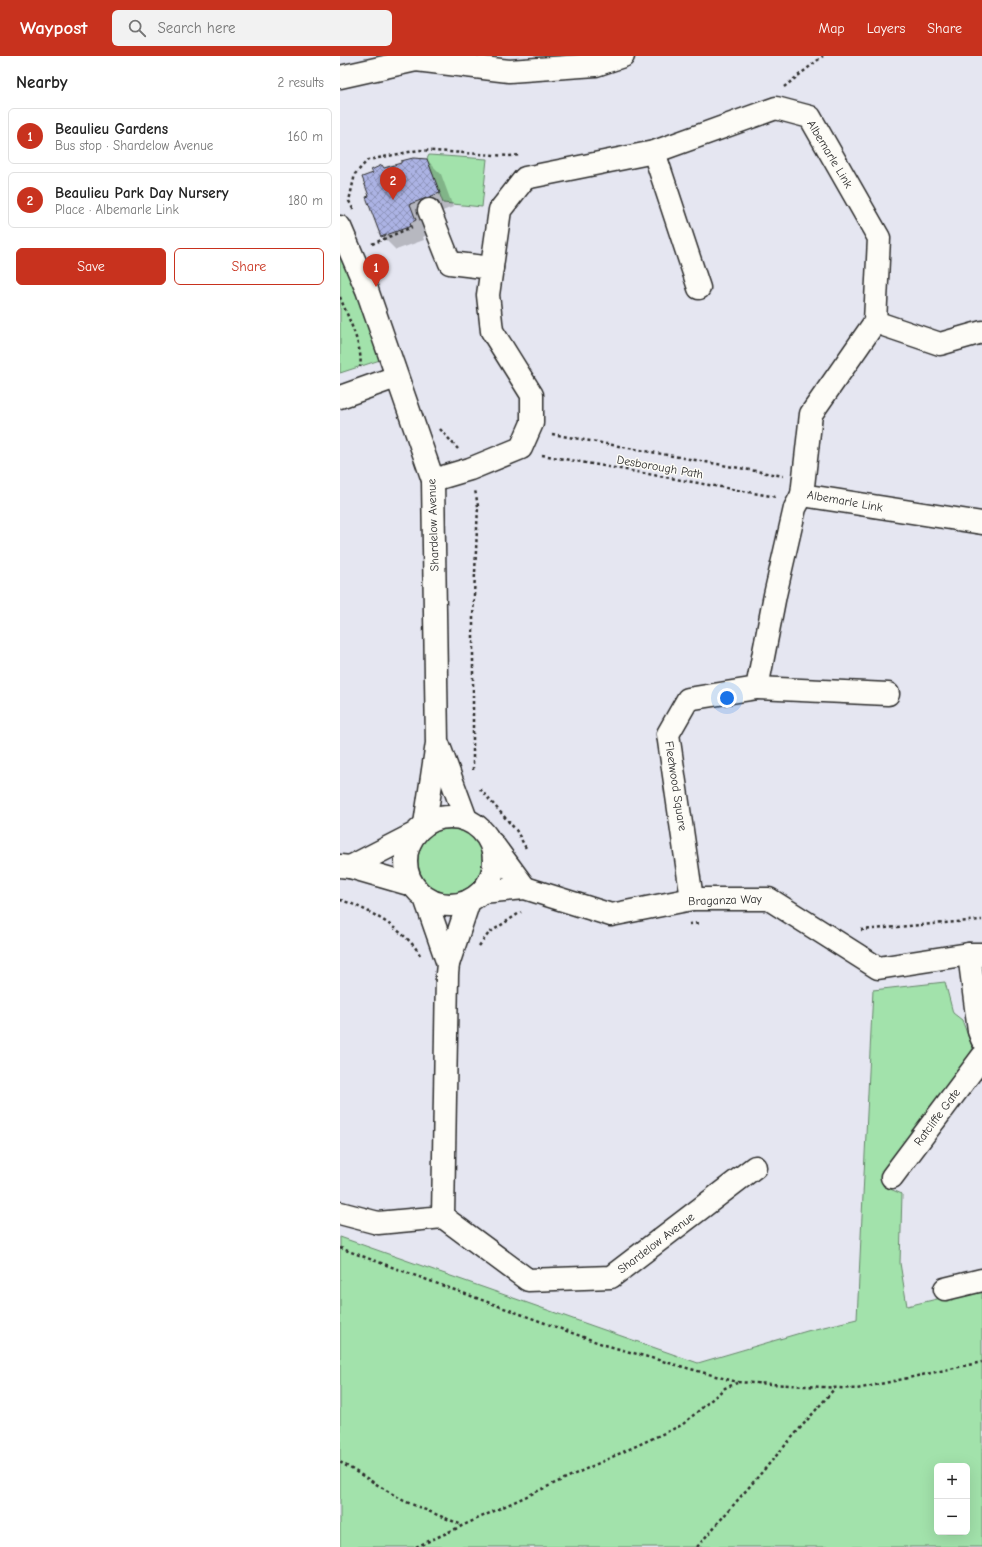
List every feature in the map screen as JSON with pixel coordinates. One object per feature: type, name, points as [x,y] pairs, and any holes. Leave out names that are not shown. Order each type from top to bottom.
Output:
[{"type":"street","points":[[340,77],[409,58],[509,71],[596,65],[623,56]]},
{"type":"street","name":"Albemarle Link","points":[[521,448],[532,423],[532,395],[492,331],[488,295],[500,210],[525,178],[654,152],[776,108],[810,117],[879,238],[875,322],[811,414],[805,473],[798,501],[982,523]]},
{"type":"street","points":[[654,152],[699,288]]},
{"type":"street","points":[[431,215],[450,263],[492,268]]},
{"type":"street","name":"Shardelow Avenue","points":[[347,220],[367,290],[433,480],[437,743],[420,829],[407,848],[406,871],[418,892],[448,964]]},
{"type":"street","points":[[875,322],[940,344],[982,332]]},
{"type":"street","points":[[340,397],[396,377]]},
{"type":"street","points":[[433,480],[470,469],[521,448]]},
{"type":"street","points":[[757,688],[775,595],[798,501]]},
{"type":"street","name":"Fleetwood Square","points":[[692,899],[668,734],[688,699],[757,688],[888,694]]},
{"type":"street","name":"Shardelow Avenue","points":[[437,743],[466,819]]},
{"type":"street","name":"Shardelow Avenue","points":[[420,829],[439,817],[450,816],[466,819],[479,827],[489,839],[494,854],[491,880],[476,897],[448,964],[443,1217],[528,1280],[611,1277],[756,1168]]},
{"type":"street","points":[[345,866],[420,829]]},
{"type":"street","points":[[489,839],[525,898]]},
{"type":"street","points":[[345,866],[418,892],[439,905],[455,906],[476,897]]},
{"type":"street","name":"Braganza Way","points":[[476,897],[525,898],[611,915],[692,899],[769,899],[878,968],[975,954]]},
{"type":"street","points":[[975,954],[979,1031],[982,1039]]},
{"type":"street","name":"Ratcliffe Gate","points":[[892,1177],[982,1057]]},
{"type":"street","points":[[340,1213],[378,1223],[443,1217]]},
{"type":"street","points":[[946,1288],[982,1280]]},
{"type":"path","points":[[778,90],[823,56]]},
{"type":"path","points":[[347,220],[349,201],[355,174],[368,160],[419,150],[509,156],[525,154]]},
{"type":"path","points":[[368,245],[431,215]]},
{"type":"path","points":[[340,297],[360,350],[362,360],[359,370]]},
{"type":"path","name":"Desborough Path","points":[[532,423],[545,433],[782,476],[805,473]]},
{"type":"path","name":"Desborough Path","points":[[521,448],[537,454],[798,501]]},
{"type":"path","points":[[473,773],[473,618],[478,506],[474,486]]},
{"type":"path","points":[[478,787],[516,830],[531,856]]},
{"type":"path","points":[[477,948],[525,898]]},
{"type":"path","points":[[340,900],[350,902],[377,916],[401,933],[418,952],[422,959]]},
{"type":"path","points":[[826,935],[876,928],[982,920]]},
{"type":"path","points":[[686,924],[701,923]]},
{"type":"path","points":[[340,1248],[605,1345],[737,1382],[857,1389],[982,1362]]},
{"type":"path","points":[[416,1547],[682,1425],[725,1388],[737,1382]]},
{"type":"path","points":[[697,1547],[835,1388]]},
{"type":"path","points":[[340,1462],[404,1501],[462,1526]]},
{"type":"green space","points":[[429,155],[487,159],[482,207],[443,203],[427,159]]},
{"type":"green space","points":[[340,240],[386,358],[340,373]]},
{"type":"green space","points":[[444,829],[456,829],[473,838],[480,849],[482,861],[480,873],[473,884],[456,893],[444,893],[432,888],[423,879],[418,867],[418,855],[423,843],[432,834]]},
{"type":"green space","points":[[945,982],[953,1013],[962,1020],[973,1049],[883,1186],[902,1194],[900,1263],[907,1306],[937,1299],[982,1282],[982,1547],[340,1547],[340,1237],[698,1363],[807,1331],[857,1319],[873,990]]},
{"type":"building","points":[[413,158],[427,159],[440,193],[410,204],[416,220],[410,223],[411,226],[381,237],[366,197],[369,196],[362,177],[373,173],[371,170],[382,165],[384,168]]},
{"type":"place","name":"Beaulieu Park Day Nursery","points":[[393,200]]},
{"type":"place","name":"Beaulieu Gardens","points":[[376,287]]}]
